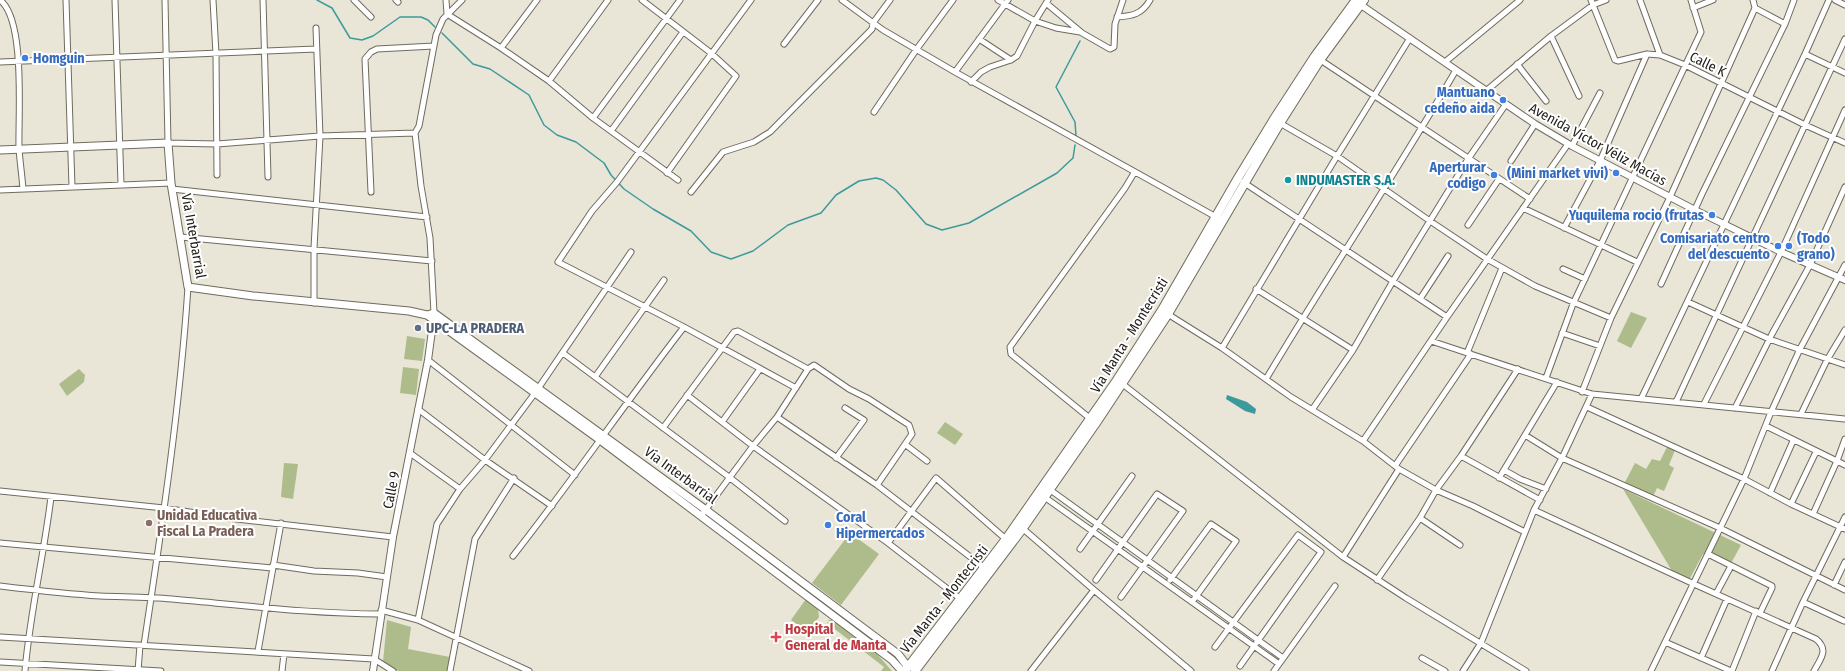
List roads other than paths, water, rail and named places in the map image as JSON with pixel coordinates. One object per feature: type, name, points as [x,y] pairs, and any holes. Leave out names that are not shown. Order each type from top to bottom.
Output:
[{"type":"main road","name":"Vía Manta - Montecristi","points":[[908,670],[1009,542],[1094,421],[1164,312],[1277,121],[1317,58],[1359,1]]},
{"type":"main road","points":[[0,150],[168,143]]},
{"type":"main road","name":"Vía Interbarrial","points":[[168,143],[172,186],[188,287],[314,302],[409,311],[432,316],[602,438],[649,473],[701,516],[892,660],[908,670]]},
{"type":"main road","name":"Vía Interbarrial","points":[[649,473],[706,510],[898,654],[908,670]]},
{"type":"street","points":[[66,0],[66,60],[72,187]]},
{"type":"street","points":[[115,0],[121,184]]},
{"type":"street","points":[[165,0],[168,143],[218,144],[320,136],[416,133]]},
{"type":"street","points":[[213,0],[216,54],[218,175]]},
{"type":"street","points":[[263,0],[268,177]]},
{"type":"street","points":[[354,0],[371,17]]},
{"type":"street","points":[[446,0],[447,14]]},
{"type":"street","points":[[432,316],[432,261],[421,186],[416,133],[419,126],[434,46],[440,25],[447,14],[462,0]]},
{"type":"street","points":[[501,48],[537,0]]},
{"type":"street","points":[[549,81],[608,0]]},
{"type":"street","points":[[642,0],[711,53],[736,76],[667,173]]},
{"type":"street","points":[[593,118],[680,0]]},
{"type":"street","points":[[751,0],[639,152],[592,211],[558,262],[646,306],[796,388]]},
{"type":"street","points":[[784,44],[818,0]]},
{"type":"street","points":[[842,0],[873,23],[971,82],[1219,219]]},
{"type":"street","points":[[691,192],[723,152],[754,142],[770,132],[872,29],[873,23],[890,0]]},
{"type":"street","points":[[874,112],[916,50],[953,0]]},
{"type":"street","points":[[998,0],[1006,2],[1035,21],[1056,28],[1082,32]]},
{"type":"street","points":[[971,82],[981,72],[990,67],[1011,60],[1022,48],[1035,21],[1047,2],[1082,32],[1112,49],[1114,47],[1115,24],[1123,0]]},
{"type":"street","points":[[1118,17],[1131,16],[1138,13],[1145,8],[1150,0]]},
{"type":"street","points":[[1445,62],[1520,0]]},
{"type":"street","points":[[1486,91],[1592,2],[1606,0]]},
{"type":"street","points":[[1640,0],[1660,55]]},
{"type":"street","points":[[1546,378],[1573,304],[1701,32],[1691,0]]},
{"type":"street","points":[[1693,8],[1713,0]]},
{"type":"street","points":[[1582,392],[1610,318],[1670,197],[1755,8],[1753,0]]},
{"type":"street","points":[[1661,284],[1785,24],[1794,0]]},
{"type":"street","points":[[1641,399],[1805,54],[1829,0]]},
{"type":"street","points":[[1835,0],[1845,6]]},
{"type":"street","points":[[2,1],[13,24],[18,61],[19,149],[23,189]]},
{"type":"street","name":"Avenida Víctor Véliz Macías","points":[[1359,1],[1486,91],[1535,124],[1570,145],[1695,210],[1781,252],[1842,279]]},
{"type":"street","points":[[954,72],[1006,2]]},
{"type":"street","name":"Calle K","points":[[1592,2],[1615,60],[1618,61],[1647,54],[1660,55],[1685,65],[1805,125],[1845,143]]},
{"type":"street","points":[[1755,8],[1785,24]]},
{"type":"street","points":[[447,14],[501,48],[549,81],[593,118],[678,180]]},
{"type":"street","points":[[314,302],[314,248],[320,136],[316,28]]},
{"type":"street","points":[[611,131],[683,32]]},
{"type":"street","points":[[1551,36],[1579,96]]},
{"type":"street","points":[[1222,348],[1336,156],[1410,38]]},
{"type":"street","points":[[979,39],[1011,60]]},
{"type":"street","points":[[1676,402],[1845,39]]},
{"type":"street","points":[[371,192],[364,67],[367,55],[377,49],[434,46]]},
{"type":"street","points":[[0,62],[316,49]]},
{"type":"street","points":[[1564,228],[1600,161],[1647,54]]},
{"type":"street","points":[[1805,54],[1845,72]]},
{"type":"street","points":[[1317,58],[1374,94],[1468,159],[1530,199]]},
{"type":"street","points":[[1517,64],[1546,101]]},
{"type":"street","points":[[1266,379],[1345,250],[1385,189],[1456,70]]},
{"type":"street","points":[[1363,441],[1487,259],[1570,145],[1600,94]]},
{"type":"street","points":[[1312,410],[1353,350],[1393,280],[1468,159],[1506,104]]},
{"type":"street","points":[[1704,404],[1781,252],[1845,110]]},
{"type":"street","points":[[1277,121],[1336,156],[1430,221],[1502,268],[1573,304],[1610,318]]},
{"type":"street","points":[[1511,161],[1535,124]]},
{"type":"street","points":[[1094,421],[1011,354],[1010,347],[1125,188],[1134,172]]},
{"type":"street","points":[[1468,225],[1499,179]]},
{"type":"street","points":[[1241,181],[1447,317]]},
{"type":"street","points":[[0,190],[121,184],[172,186],[426,217]]},
{"type":"street","points":[[1735,408],[1769,339],[1810,265],[1845,187]]},
{"type":"street","points":[[1523,208],[1637,262]]},
{"type":"street","points":[[181,237],[314,248],[432,261]]},
{"type":"street","points":[[418,620],[437,524],[460,489],[485,460],[537,391],[631,252]]},
{"type":"street","points":[[1420,299],[1448,256]]},
{"type":"street","points":[[1651,671],[1744,479],[1771,412],[1800,349],[1842,279],[1845,265]]},
{"type":"street","points":[[1343,557],[1397,467],[1469,353],[1502,268]]},
{"type":"street","points":[[1563,269],[1585,279]]},
{"type":"street","points":[[595,377],[664,280]]},
{"type":"street","points":[[138,670],[158,557],[184,337],[188,287]]},
{"type":"street","points":[[1256,290],[1353,350]]},
{"type":"street","points":[[1688,302],[1769,339],[1845,365]]},
{"type":"street","points":[[1164,312],[1222,348],[1312,410],[1363,441],[1397,467],[1436,490],[1473,506],[1525,532]]},
{"type":"street","name":"Calle 9","points":[[373,671],[393,537],[428,360],[432,316]]},
{"type":"street","points":[[512,556],[552,506],[627,401],[684,327]]},
{"type":"street","points":[[1801,414],[1827,360],[1845,330]]},
{"type":"street","points":[[663,428],[723,348],[731,334],[738,331],[808,369]]},
{"type":"street","points":[[1562,333],[1600,346]]},
{"type":"street","points":[[1431,341],[1546,378],[1582,392],[1592,394],[1845,419]]},
{"type":"street","points":[[563,353],[729,477],[785,521]]},
{"type":"street","points":[[428,360],[575,475]]},
{"type":"street","points":[[701,516],[729,477],[777,417],[811,365],[817,366],[849,389],[869,399],[909,426],[912,434],[906,445],[877,485]]},
{"type":"street","points":[[722,422],[760,369]]},
{"type":"street","points":[[1377,580],[1420,518],[1436,490],[1461,456],[1518,369]]},
{"type":"street","points":[[1119,382],[1343,557],[1377,580],[1526,671]]},
{"type":"street","points":[[1499,478],[1556,382]]},
{"type":"street","points":[[1463,671],[1481,643],[1534,510],[1562,458],[1592,394]]},
{"type":"street","points":[[687,395],[753,446],[888,543],[963,601]]},
{"type":"street","points":[[1587,407],[1744,479],[1791,504],[1842,528]]},
{"type":"street","points":[[836,458],[864,420],[845,408]]},
{"type":"street","points":[[418,409],[485,460],[514,478],[552,506]]},
{"type":"street","points":[[777,417],[877,485],[987,569]]},
{"type":"street","points":[[1766,426],[1793,441],[1845,465]]},
{"type":"street","points":[[1525,435],[1562,458],[1720,528],[1845,590]]},
{"type":"street","points":[[1813,514],[1837,461],[1845,439]]},
{"type":"street","points":[[1770,493],[1793,441]]},
{"type":"street","points":[[906,445],[927,461]]},
{"type":"street","points":[[1791,504],[1816,452]]},
{"type":"street","points":[[410,454],[460,489]]},
{"type":"street","points":[[1461,456],[1540,500]]},
{"type":"street","points":[[1504,470],[1520,479],[1546,489]]},
{"type":"street","points":[[1080,548],[1132,476]]},
{"type":"street","points":[[450,671],[475,539],[514,478]]},
{"type":"street","points":[[888,543],[936,478],[1009,542]]},
{"type":"street","points":[[0,491],[164,508],[228,518],[393,537]]},
{"type":"street","points":[[1045,491],[1076,509],[1283,658]]},
{"type":"street","points":[[1045,491],[1071,516],[1279,664]]},
{"type":"street","points":[[1096,580],[1157,494],[1183,511],[1121,597]]},
{"type":"street","points":[[25,671],[28,638],[45,548],[51,497]]},
{"type":"street","points":[[1071,516],[1076,509]]},
{"type":"street","points":[[1534,510],[1816,639],[1822,644],[1824,650],[1814,671]]},
{"type":"street","points":[[1772,671],[1803,602],[1842,528],[1845,516]]},
{"type":"street","points":[[1420,518],[1460,545]]},
{"type":"street","points":[[258,651],[281,523]]},
{"type":"street","points":[[1167,584],[1211,524],[1236,541],[1192,602]]},
{"type":"street","points":[[1020,526],[1191,671]]},
{"type":"street","points":[[1215,647],[1232,622],[1298,535],[1321,552],[1240,666]]},
{"type":"street","points":[[0,543],[314,571],[358,573],[387,577]]},
{"type":"street","points":[[1665,642],[1732,671],[1758,612],[1772,586],[1708,554]]},
{"type":"street","points":[[1834,585],[1845,562]]},
{"type":"street","points":[[1716,594],[1731,566]]},
{"type":"street","points":[[0,586],[36,591],[100,596],[152,597],[241,605],[265,609],[381,612],[418,620],[528,671]]},
{"type":"street","points":[[1274,671],[1335,586]]},
{"type":"street","points":[[1031,671],[1094,590]]},
{"type":"street","points":[[1701,658],[1728,599]]},
{"type":"street","points":[[1803,602],[1844,621]]},
{"type":"street","points":[[828,611],[832,604]]},
{"type":"street","points":[[0,637],[374,659],[393,671]]},
{"type":"street","points":[[282,671],[284,654]]},
{"type":"street","points":[[1422,658],[1445,671]]},
{"type":"street","points":[[0,662],[161,671]]},
{"type":"water","points":[[1227,395],[1247,402],[1256,409],[1255,414],[1245,411],[1226,399]]},
{"type":"waterway","points":[[317,0],[332,8],[350,38],[362,40],[373,36],[400,17],[421,17],[428,20],[435,27]]},
{"type":"waterway","points":[[442,33],[473,64],[490,69],[529,95],[544,125],[557,135],[576,142],[604,163],[611,175],[624,189],[653,209],[691,231],[711,252],[731,259],[753,251],[788,225],[821,213],[836,195],[859,181],[876,178],[883,180],[896,190],[926,224],[942,230],[969,223],[1057,173],[1073,158],[1075,145]]},
{"type":"waterway","points":[[1076,136],[1075,122],[1056,87],[1080,41]]},
{"type":"place","name":"Homguin","points":[[25,58]]},
{"type":"place","name":"Mantuano cedeño aida","points":[[1503,100]]},
{"type":"place","name":"(Mini market vivi)","points":[[1616,173]]},
{"type":"place","name":"Aperturar codigo","points":[[1494,175]]},
{"type":"place","name":"INDUMASTER S.A.","points":[[1288,180]]},
{"type":"place","name":"Yuquilema rocio (frutas","points":[[1712,215]]},
{"type":"place","name":"Comisariato centro del descuento","points":[[1778,246]]},
{"type":"place","name":"(Todo grano)","points":[[1789,246]]},
{"type":"place","name":"UPC-LA PRADERA","points":[[418,328]]},
{"type":"place","name":"Unidad Educativa Fiscal La Pradera","points":[[149,523]]},
{"type":"place","name":"Coral Hipermercados","points":[[828,525]]},
{"type":"place","name":"Hospital General de Manta","points":[[776,637]]}]
